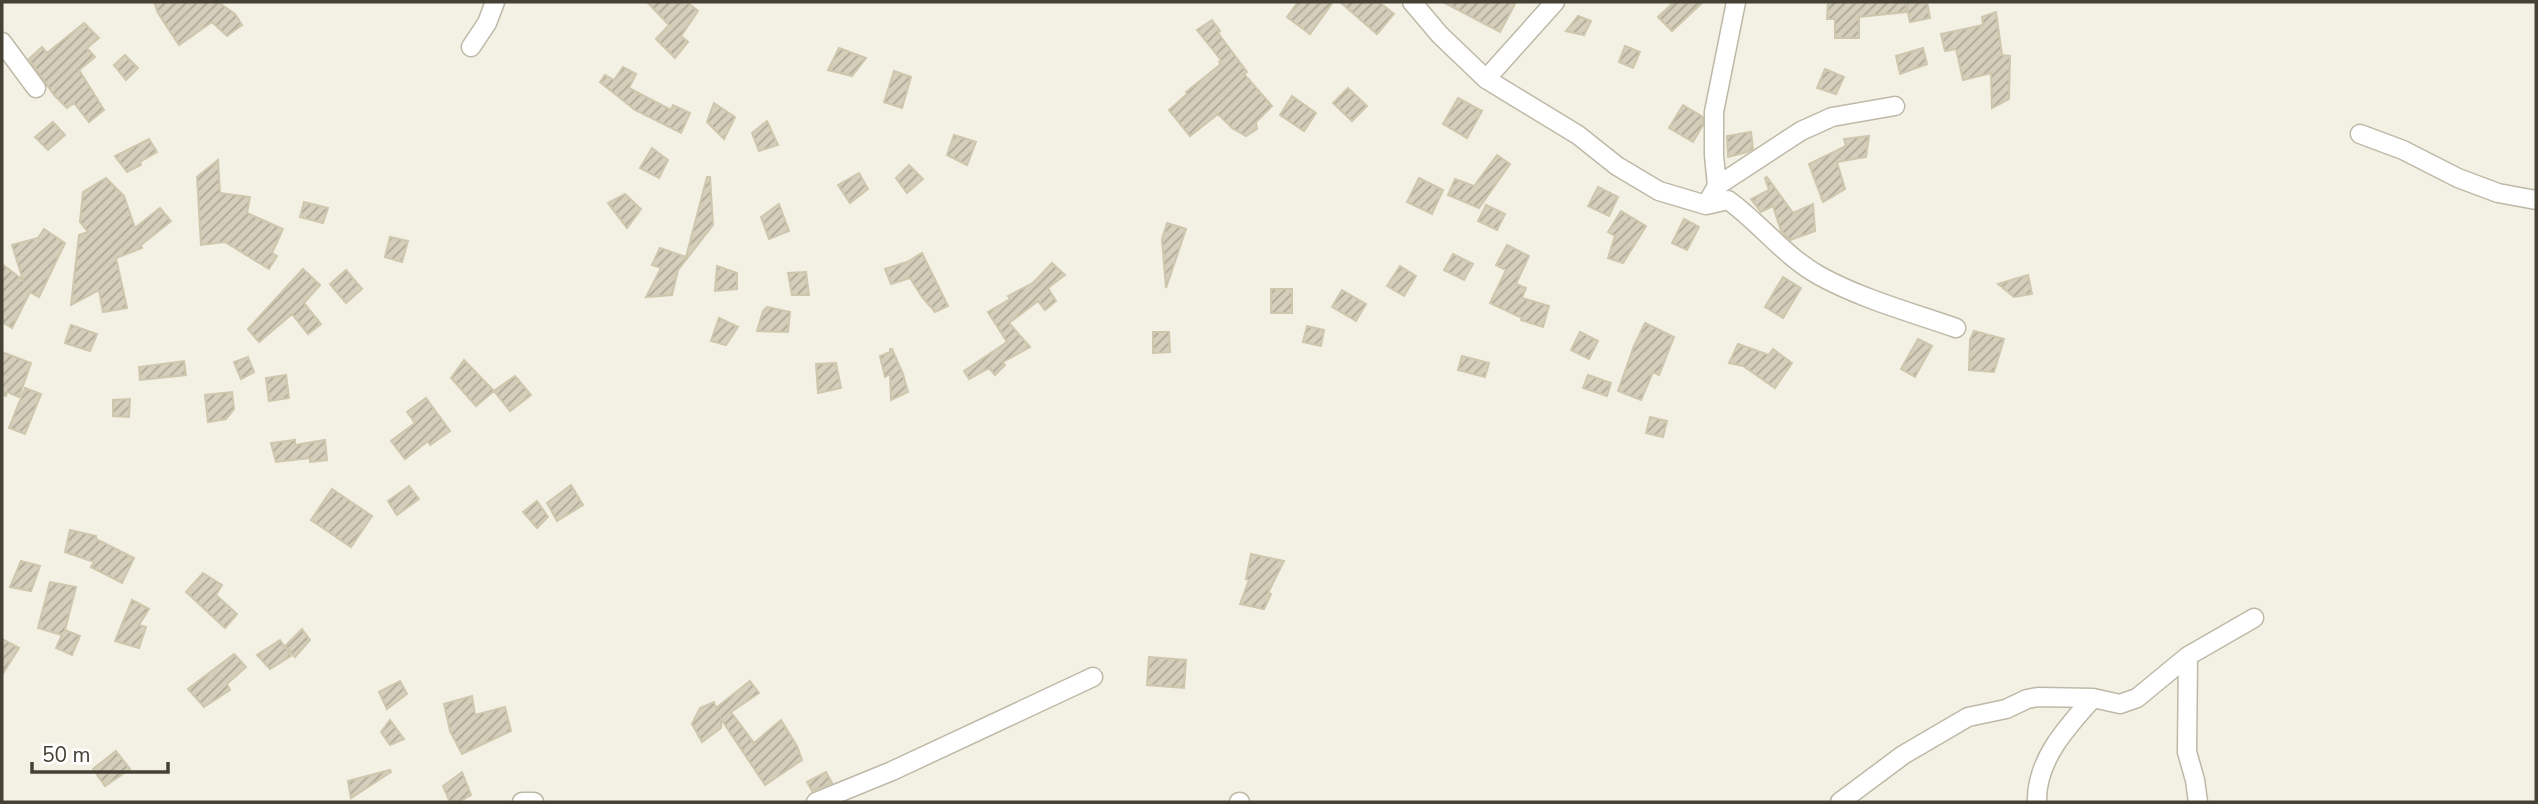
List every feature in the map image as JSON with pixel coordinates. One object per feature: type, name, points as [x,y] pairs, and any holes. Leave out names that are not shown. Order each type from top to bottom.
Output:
[{"type":"street","points":[[471,47],[488,23],[495,2]]},
{"type":"street","points":[[1412,2],[1440,35],[1486,79],[1578,135],[1617,166],[1658,191],[1706,205],[1728,200],[1747,214],[1787,253],[1819,275],[1862,296],[1956,328]]},
{"type":"street","points":[[1486,79],[1555,2]]},
{"type":"street","points":[[1717,186],[1714,112],[1736,2]]},
{"type":"street","points":[[2,42],[36,88]]},
{"type":"street","points":[[1706,205],[1717,186],[1801,131],[1832,117],[1895,106]]},
{"type":"street","points":[[2360,134],[2403,150],[2458,178],[2498,193],[2536,200]]},
{"type":"street","points":[[1840,802],[1903,755],[1968,717],[2006,709],[2038,697],[2093,698],[2120,704],[2137,698],[2188,656],[2254,618]]},
{"type":"street","points":[[2188,656],[2187,752],[2195,780],[2197,802]]},
{"type":"street","points":[[816,802],[892,771],[1093,677]]},
{"type":"street","points":[[2037,802],[2040,778],[2048,758],[2062,733],[2093,698]]},
{"type":"street","points":[[522,802],[534,802]]},
{"type":"building","points":[[154,2],[218,2],[235,14],[242,25],[227,36],[212,22],[179,45]]},
{"type":"building","points":[[647,2],[687,2],[698,11],[681,36],[688,42],[675,58],[656,39],[669,25]]},
{"type":"building","points":[[1298,2],[1333,2],[1310,34],[1287,17]]},
{"type":"building","points":[[1340,2],[1379,2],[1394,14],[1377,34]]},
{"type":"building","points":[[1443,2],[1516,2],[1500,32]]},
{"type":"building","points":[[1674,2],[1703,2],[1672,31],[1658,17]]},
{"type":"building","points":[[1828,2],[1927,2],[1930,18],[1910,22],[1906,3],[1906,12],[1859,17],[1859,38],[1835,38],[1835,19],[1827,19]]},
{"type":"building","points":[[1996,12],[2002,55],[2010,56],[2009,99],[1992,108],[1991,73],[1963,80],[1956,49],[1945,51],[1941,34],[1983,25],[1982,17]]},
{"type":"building","points":[[1578,16],[1591,21],[1584,35],[1566,31]]},
{"type":"building","points":[[1212,20],[1220,31],[1218,33],[1247,72],[1244,74],[1272,106],[1256,122],[1257,129],[1246,136],[1232,128],[1218,114],[1190,136],[1169,110],[1187,94],[1186,92],[1221,64],[1221,60],[1197,30]]},
{"type":"building","points":[[84,23],[99,38],[87,48],[95,57],[79,70],[104,110],[89,122],[74,103],[67,108],[54,95],[29,59],[42,47],[47,53]]},
{"type":"building","points":[[1625,46],[1640,52],[1633,68],[1619,62]]},
{"type":"building","points":[[839,48],[866,58],[852,76],[828,70]]},
{"type":"building","points":[[1923,48],[1927,64],[1900,74],[1896,56]]},
{"type":"building","points":[[125,55],[138,68],[126,80],[114,65]]},
{"type":"building","points":[[623,67],[636,74],[629,88],[671,110],[673,105],[690,113],[681,133],[635,110],[600,82],[605,75],[614,80]]},
{"type":"building","points":[[1825,69],[1844,77],[1836,94],[1817,88]]},
{"type":"building","points":[[894,71],[911,77],[902,108],[884,102]]},
{"type":"building","points":[[1348,88],[1367,106],[1352,121],[1333,103]]},
{"type":"building","points":[[1292,96],[1316,113],[1304,131],[1280,115]]},
{"type":"building","points":[[1458,98],[1482,111],[1467,138],[1443,124]]},
{"type":"building","points":[[714,103],[735,117],[724,139],[707,122]]},
{"type":"building","points":[[1683,105],[1703,117],[1703,125],[1693,142],[1669,128]]},
{"type":"building","points":[[767,121],[778,145],[759,151],[752,133]]},
{"type":"building","points":[[53,122],[65,135],[48,150],[35,137]]},
{"type":"building","points":[[1751,132],[1753,149],[1728,157],[1727,136]]},
{"type":"building","points":[[954,135],[976,142],[967,165],[947,155]]},
{"type":"building","points":[[1869,136],[1866,157],[1837,162],[1845,189],[1823,202],[1809,164],[1846,146],[1844,139]]},
{"type":"building","points":[[149,139],[157,152],[127,172],[115,156]]},
{"type":"building","points":[[652,148],[668,160],[659,178],[640,168]]},
{"type":"building","points":[[1497,155],[1510,164],[1479,208],[1448,195],[1455,179],[1474,186]]},
{"type":"building","points":[[218,160],[220,193],[250,197],[247,213],[283,229],[272,253],[277,256],[269,269],[225,242],[201,245],[197,177]]},
{"type":"building","points":[[909,165],[923,179],[907,193],[896,178]]},
{"type":"building","points":[[859,173],[868,189],[850,203],[838,185]]},
{"type":"building","points":[[707,177],[710,177],[713,225],[678,270],[672,295],[646,297],[661,268],[652,265],[660,248],[686,257]]},
{"type":"building","points":[[1767,177],[1793,213],[1813,204],[1815,231],[1790,240],[1781,231],[1773,206],[1761,212],[1751,199],[1769,190],[1765,178]]},
{"type":"building","points":[[106,178],[124,196],[135,228],[160,208],[171,221],[141,245],[142,248],[116,258],[127,308],[103,312],[99,290],[71,305],[79,235],[88,232],[80,222],[83,192]]},
{"type":"building","points":[[1419,178],[1443,190],[1432,214],[1407,202]]},
{"type":"building","points":[[1598,187],[1618,197],[1609,216],[1588,206]]},
{"type":"building","points":[[625,194],[641,209],[627,228],[608,203]]},
{"type":"building","points":[[304,202],[328,208],[323,223],[300,217]]},
{"type":"building","points":[[779,204],[789,231],[769,239],[761,217]]},
{"type":"building","points":[[1486,205],[1505,214],[1497,230],[1478,221]]},
{"type":"building","points":[[1621,211],[1646,226],[1623,263],[1608,258],[1615,236],[1608,232]]},
{"type":"building","points":[[1684,219],[1699,227],[1687,250],[1672,243]]},
{"type":"building","points":[[1167,223],[1186,229],[1166,288],[1162,239]]},
{"type":"building","points":[[44,229],[65,243],[39,297],[30,292],[12,328],[2,322],[2,264],[23,280],[12,245],[38,238]]},
{"type":"building","points":[[390,237],[408,241],[402,262],[385,257]]},
{"type":"building","points":[[1507,245],[1529,256],[1516,284],[1526,288],[1522,298],[1549,306],[1543,327],[1521,320],[1522,318],[1490,303],[1506,270],[1496,265]]},
{"type":"building","points":[[922,253],[948,306],[935,312],[910,278],[891,284],[885,269],[907,262]]},
{"type":"building","points":[[1453,254],[1473,264],[1464,280],[1444,270]]},
{"type":"building","points":[[1052,263],[1065,275],[1048,288],[1056,301],[1045,310],[1038,301],[1009,323],[1030,347],[1003,362],[1005,365],[995,375],[989,368],[969,379],[964,371],[1007,342],[988,312],[1010,299],[1008,296],[1033,283]]},
{"type":"building","points":[[717,266],[737,273],[737,289],[715,291]]},
{"type":"building","points":[[1400,266],[1416,276],[1404,296],[1387,286]]},
{"type":"building","points":[[303,269],[320,285],[304,303],[321,324],[308,334],[292,314],[259,342],[248,329]]},
{"type":"building","points":[[346,270],[362,289],[346,303],[330,284]]},
{"type":"building","points":[[806,272],[809,295],[792,295],[788,273]]},
{"type":"building","points":[[2028,275],[2032,294],[2014,297],[1998,284]]},
{"type":"building","points":[[1783,277],[1801,288],[1783,318],[1765,307]]},
{"type":"building","points":[[1271,289],[1292,289],[1292,313],[1271,313]]},
{"type":"building","points":[[1342,290],[1366,304],[1356,321],[1332,307]]},
{"type":"building","points":[[767,307],[790,312],[788,332],[757,331],[763,311]]},
{"type":"building","points":[[719,318],[738,327],[726,345],[711,341]]},
{"type":"building","points":[[1645,323],[1674,337],[1659,375],[1653,372],[1641,400],[1618,391]]},
{"type":"building","points":[[71,325],[97,334],[90,351],[65,343]]},
{"type":"building","points":[[1307,326],[1324,330],[1321,346],[1303,342]]},
{"type":"building","points":[[1974,331],[2004,339],[1994,372],[1969,370],[1970,340]]},
{"type":"building","points":[[1153,332],[1169,332],[1170,352],[1153,353]]},
{"type":"building","points":[[1580,332],[1598,341],[1589,359],[1571,350]]},
{"type":"building","points":[[1918,339],[1932,346],[1915,377],[1901,369]]},
{"type":"building","points":[[1738,344],[1769,355],[1773,349],[1792,363],[1775,388],[1743,366],[1729,363]]},
{"type":"building","points":[[890,349],[903,374],[908,392],[891,400],[890,374],[885,377],[880,356],[890,352]]},
{"type":"building","points":[[2,352],[31,363],[19,397],[7,392],[6,396],[2,395]]},
{"type":"building","points":[[1462,356],[1489,363],[1485,377],[1458,370]]},
{"type":"building","points":[[248,357],[254,372],[241,379],[234,362]]},
{"type":"building","points":[[464,360],[494,391],[476,406],[451,378]]},
{"type":"building","points":[[184,361],[186,375],[140,380],[139,367]]},
{"type":"building","points":[[836,363],[841,388],[818,393],[816,364]]},
{"type":"building","points":[[286,375],[289,398],[269,401],[266,378]]},
{"type":"building","points":[[1588,375],[1611,383],[1607,396],[1583,388]]},
{"type":"building","points":[[515,376],[531,395],[510,411],[494,391]]},
{"type":"building","points":[[25,388],[41,394],[25,434],[9,428]]},
{"type":"building","points":[[232,392],[234,409],[226,419],[208,422],[205,395]]},
{"type":"building","points":[[426,398],[450,431],[430,445],[428,441],[405,459],[391,441],[415,423],[407,412]]},
{"type":"building","points":[[130,399],[129,417],[113,416],[113,400]]},
{"type":"building","points":[[1650,417],[1667,421],[1663,437],[1646,433]]},
{"type":"building","points":[[295,440],[295,445],[325,440],[327,460],[310,462],[310,458],[276,462],[271,443]]},
{"type":"building","points":[[571,485],[583,505],[557,521],[547,503]]},
{"type":"building","points":[[409,486],[419,499],[397,515],[388,501]]},
{"type":"building","points":[[332,489],[372,516],[351,547],[311,520]]},
{"type":"building","points":[[537,501],[548,517],[537,528],[523,512]]},
{"type":"building","points":[[70,530],[96,536],[96,539],[134,558],[122,583],[91,567],[94,562],[65,552]]},
{"type":"building","points":[[1251,554],[1284,561],[1268,593],[1271,594],[1264,609],[1240,604],[1249,580],[1246,579]]},
{"type":"building","points":[[21,561],[40,566],[31,591],[10,587]]},
{"type":"building","points":[[203,573],[222,585],[216,595],[237,614],[225,628],[186,592]]},
{"type":"building","points":[[50,582],[76,587],[65,630],[80,636],[72,655],[56,648],[62,635],[38,628]]},
{"type":"building","points":[[132,600],[149,609],[139,625],[146,627],[139,648],[115,641]]},
{"type":"building","points":[[302,629],[310,640],[295,657],[285,646]]},
{"type":"building","points":[[2,639],[19,648],[2,675]]},
{"type":"building","points":[[280,640],[291,656],[270,669],[257,655]]},
{"type":"building","points":[[234,654],[246,667],[227,684],[230,690],[204,707],[188,689]]},
{"type":"building","points":[[1149,657],[1186,660],[1184,688],[1147,685]]},
{"type":"building","points":[[400,681],[407,694],[387,709],[379,692]]},
{"type":"building","points":[[750,681],[759,693],[731,712],[754,743],[781,720],[802,760],[765,785],[721,719],[721,728],[702,742],[692,724],[700,708],[714,702],[716,708]]},
{"type":"building","points":[[472,696],[475,715],[505,707],[511,731],[462,754],[450,731],[444,704]]},
{"type":"building","points":[[390,720],[404,739],[390,745],[381,732]]},
{"type":"building","points":[[116,751],[130,769],[105,786],[93,769]]},
{"type":"building","points":[[390,770],[391,772],[351,798],[348,781]]},
{"type":"building","points":[[462,772],[471,795],[458,802],[450,802],[443,786]]},
{"type":"building","points":[[826,772],[832,783],[812,791],[807,782]]}]
